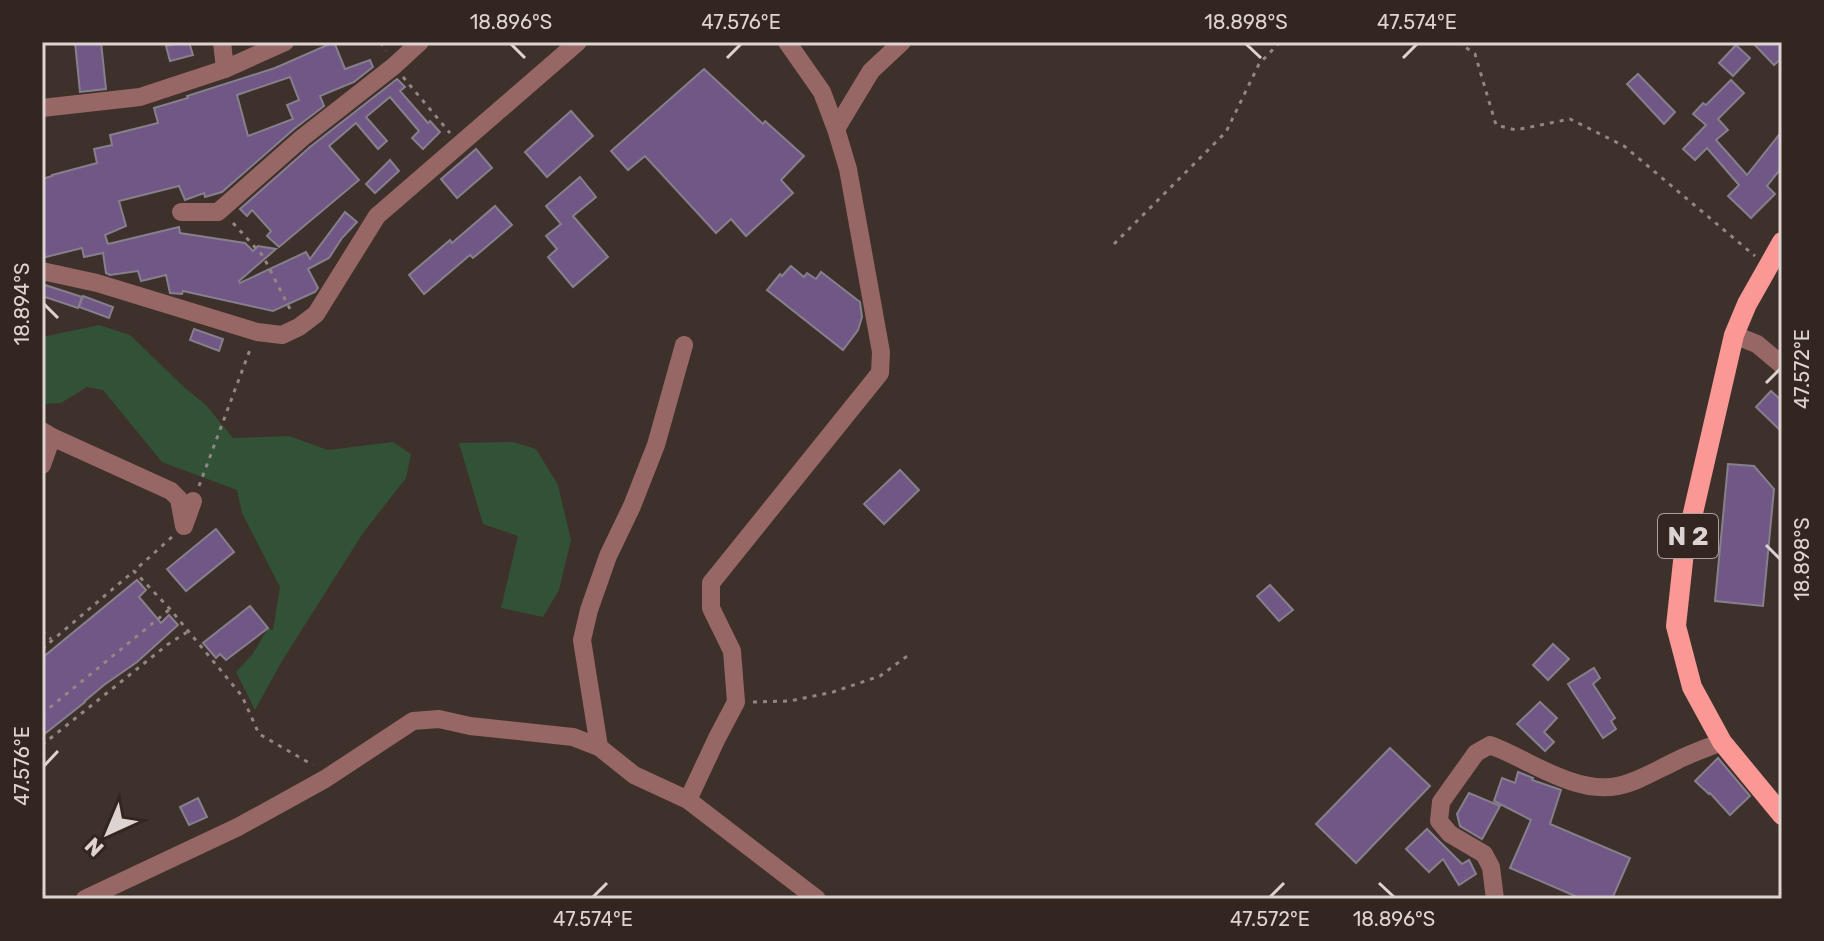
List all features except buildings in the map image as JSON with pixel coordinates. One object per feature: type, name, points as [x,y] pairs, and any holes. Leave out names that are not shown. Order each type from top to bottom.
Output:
[{"type":"main road","name":"N 2","points":[[1782,242],[1747,304],[1734,335],[1684,552],[1676,626],[1692,687],[1722,742],[1782,815]]},
{"type":"street","points":[[222,42],[225,69]]},
{"type":"street","points":[[42,108],[140,97],[225,69],[285,42]]},
{"type":"street","points":[[181,212],[218,212],[302,138],[420,42]]},
{"type":"street","points":[[42,271],[97,283],[257,332],[282,335],[316,314],[377,216],[578,42]]},
{"type":"street","points":[[688,800],[736,702],[732,651],[711,608],[711,583],[880,373],[881,352],[848,169],[822,92],[787,42]]},
{"type":"street","points":[[836,129],[871,71],[902,42]]},
{"type":"street","points":[[1734,335],[1757,344],[1782,365]]},
{"type":"street","points":[[599,747],[582,640],[608,556],[656,445],[684,345]]},
{"type":"street","points":[[42,465],[47,434],[171,491],[179,499],[184,526]]},
{"type":"street","points":[[184,526],[193,501]]},
{"type":"street","points":[[85,899],[238,827],[325,779],[413,721],[439,719],[470,726],[573,737],[599,747],[634,775],[688,800],[817,899]]},
{"type":"street","points":[[1495,899],[1491,867],[1484,854],[1450,834],[1439,821],[1441,802],[1476,753],[1490,745],[1569,781],[1587,786],[1616,787],[1630,785],[1679,759],[1722,742]]},
{"type":"path","points":[[381,42],[394,66],[460,145]]},
{"type":"path","points":[[1114,244],[1226,132],[1259,64],[1280,42]]},
{"type":"path","points":[[1458,42],[1475,54],[1496,125],[1516,130],[1570,119],[1624,146],[1767,266]]},
{"type":"path","points":[[218,212],[226,216],[263,256],[299,327]]},
{"type":"path","points":[[193,501],[257,332]]},
{"type":"path","points":[[42,649],[184,526]]},
{"type":"path","points":[[134,571],[242,696],[259,734],[316,766],[325,779]]},
{"type":"path","points":[[42,714],[170,609]]},
{"type":"path","points":[[42,631],[52,640]]},
{"type":"path","points":[[42,745],[167,645],[188,632]]},
{"type":"path","points":[[736,702],[790,701],[833,692],[880,676],[910,654]]},
{"type":"green space","points":[[99,325],[130,335],[206,405],[233,438],[289,436],[328,450],[393,442],[411,454],[406,478],[363,533],[282,661],[255,710],[236,672],[252,655],[268,628],[273,630],[280,587],[242,513],[237,490],[162,462],[103,390],[87,387],[61,403],[42,404],[42,337]]},
{"type":"green space","points":[[513,442],[536,449],[558,485],[571,540],[559,590],[543,617],[501,608],[518,536],[483,524],[459,443]]}]
